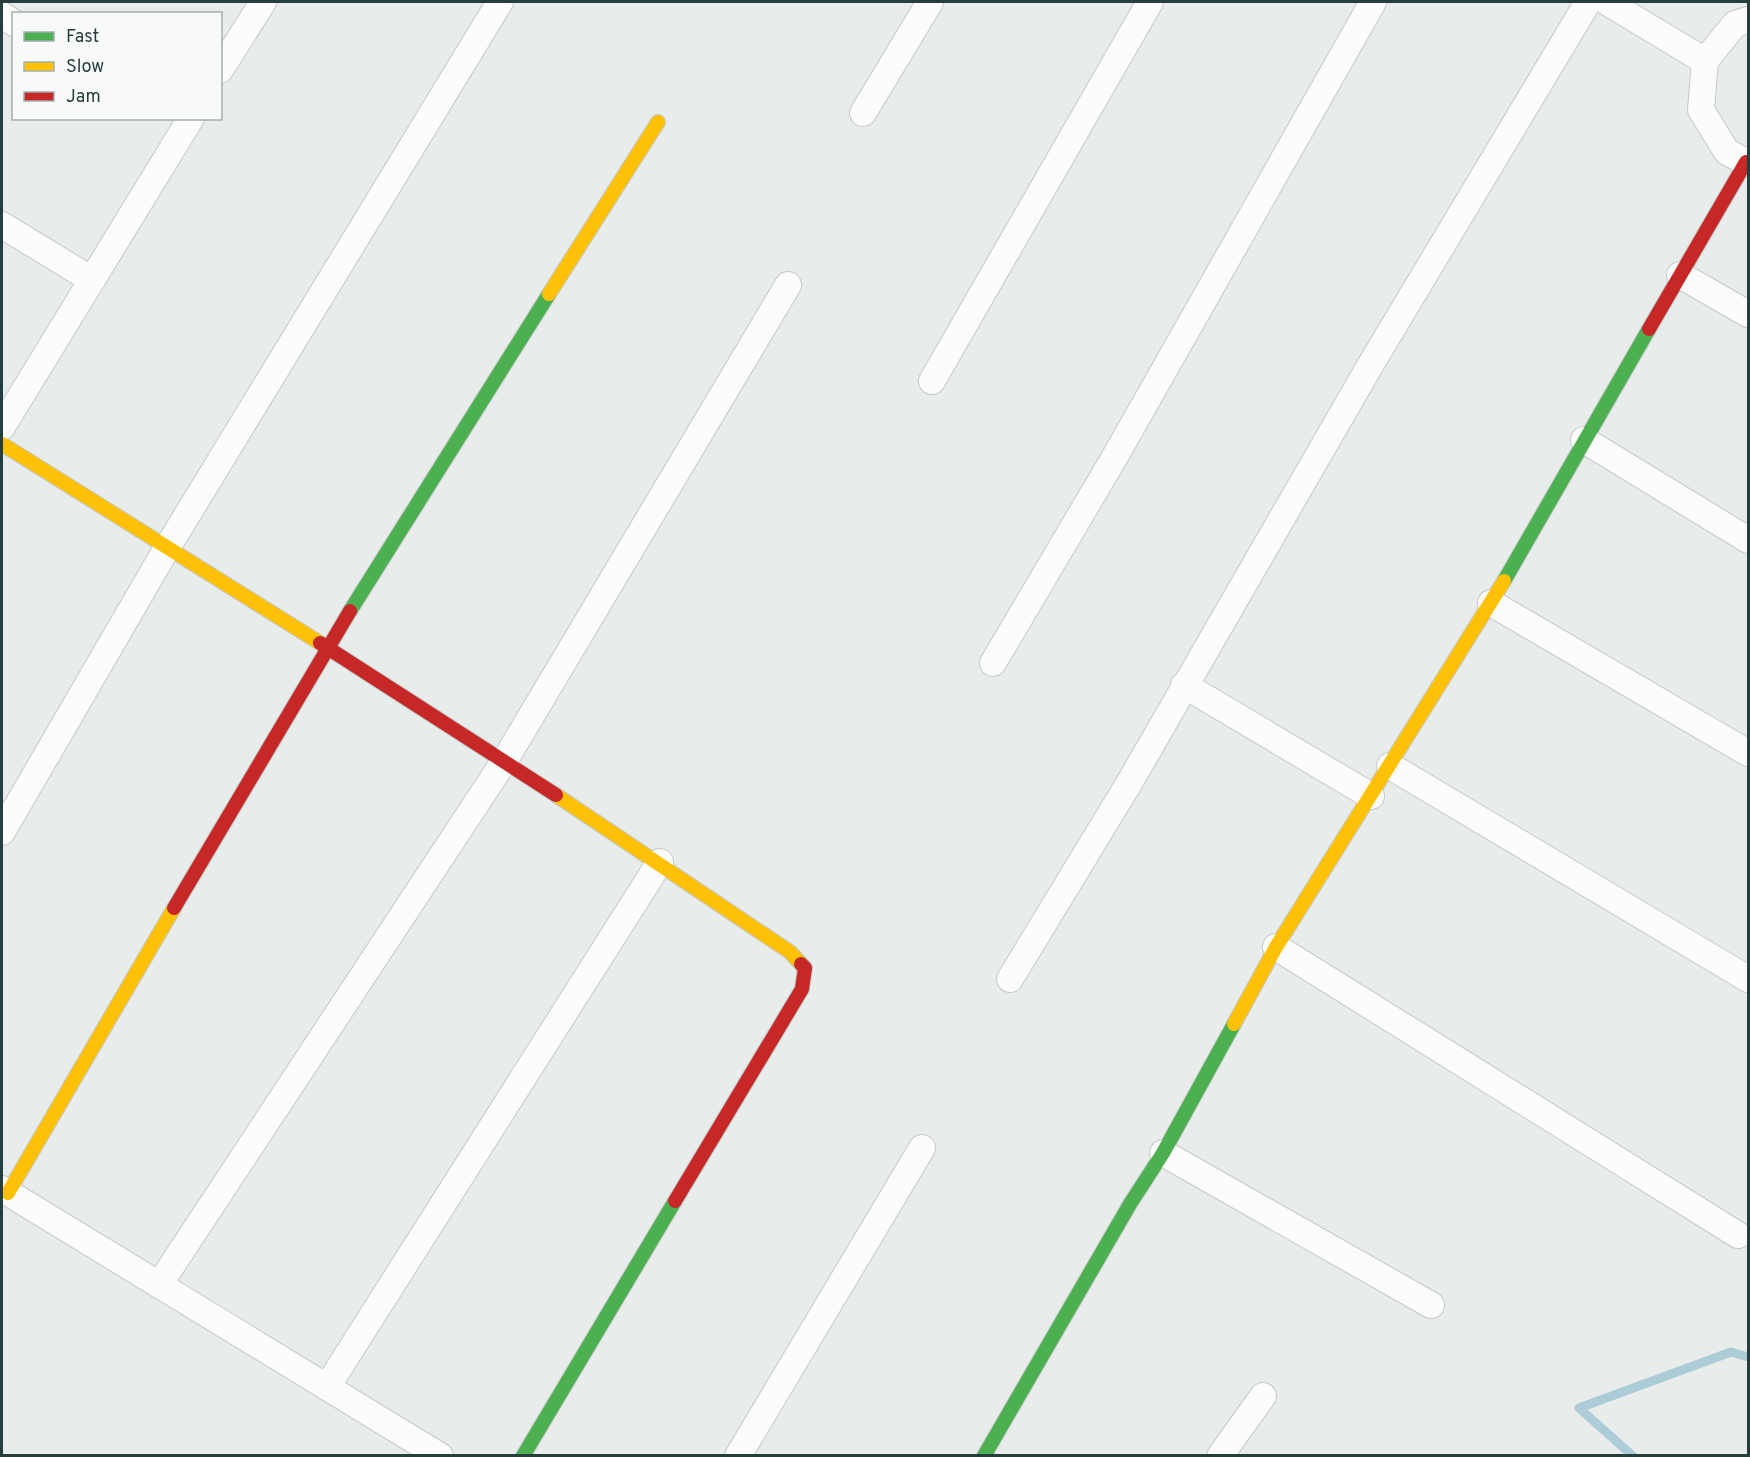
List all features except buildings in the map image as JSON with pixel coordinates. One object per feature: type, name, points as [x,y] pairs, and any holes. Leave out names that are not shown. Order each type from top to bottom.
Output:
[{"type":"street","points":[[222,67],[263,2]]},
{"type":"street","points":[[2,832],[166,548],[500,2]]},
{"type":"street","points":[[863,113],[930,2]]},
{"type":"street","points":[[932,381],[1150,2]]},
{"type":"street","points":[[993,663],[1113,460],[1373,2]]},
{"type":"street","points":[[1010,979],[1128,785],[1371,364],[1588,2]]},
{"type":"street","points":[[1607,2],[1705,61]]},
{"type":"street","points":[[984,1455],[1130,1204],[1163,1153],[1276,947],[1491,603],[1747,163],[1727,152],[1701,110],[1705,61],[1735,24],[1749,20]]},
{"type":"street","points":[[2,427],[92,280],[182,121]]},
{"type":"street","points":[[440,1455],[5,1191],[326,648],[658,122]]},
{"type":"street","points":[[2,225],[92,280]]},
{"type":"street","points":[[1680,275],[1749,314]]},
{"type":"street","points":[[159,1285],[505,760],[788,285]]},
{"type":"street","points":[[1584,440],[1749,540]]},
{"type":"street","points":[[2,444],[505,760],[660,862],[790,952],[805,968],[802,989],[523,1455]]},
{"type":"street","points":[[1491,603],[1749,753]]},
{"type":"street","points":[[1184,686],[1371,796]]},
{"type":"street","points":[[1390,766],[1749,979]]},
{"type":"street","points":[[327,1387],[660,862]]},
{"type":"street","points":[[1276,947],[1738,1235]]},
{"type":"street","points":[[738,1455],[922,1148]]},
{"type":"street","points":[[1163,1153],[1431,1305]]},
{"type":"street","points":[[1220,1455],[1263,1396]]},
{"type":"waterway","points":[[1633,1456],[1579,1408],[1731,1352],[1748,1357]]},
{"type":"traffic: fast","points":[[350,611],[549,294]]},
{"type":"traffic: fast","points":[[1504,581],[1649,329]]},
{"type":"traffic: fast","points":[[984,1456],[1130,1204],[1163,1153],[1234,1024]]},
{"type":"traffic: fast","points":[[523,1456],[675,1201]]},
{"type":"traffic: slow","points":[[549,294],[658,122]]},
{"type":"traffic: slow","points":[[2,444],[320,643]]},
{"type":"traffic: slow","points":[[1234,1024],[1276,947],[1504,581]]},
{"type":"traffic: slow","points":[[556,795],[790,952],[801,964]]},
{"type":"traffic: slow","points":[[8,1193],[174,908]]},
{"type":"traffic: jam","points":[[1649,329],[1746,162]]},
{"type":"traffic: jam","points":[[174,908],[350,611]]},
{"type":"traffic: jam","points":[[320,643],[556,795]]},
{"type":"traffic: jam","points":[[675,1201],[802,989],[805,968],[801,964]]}]
